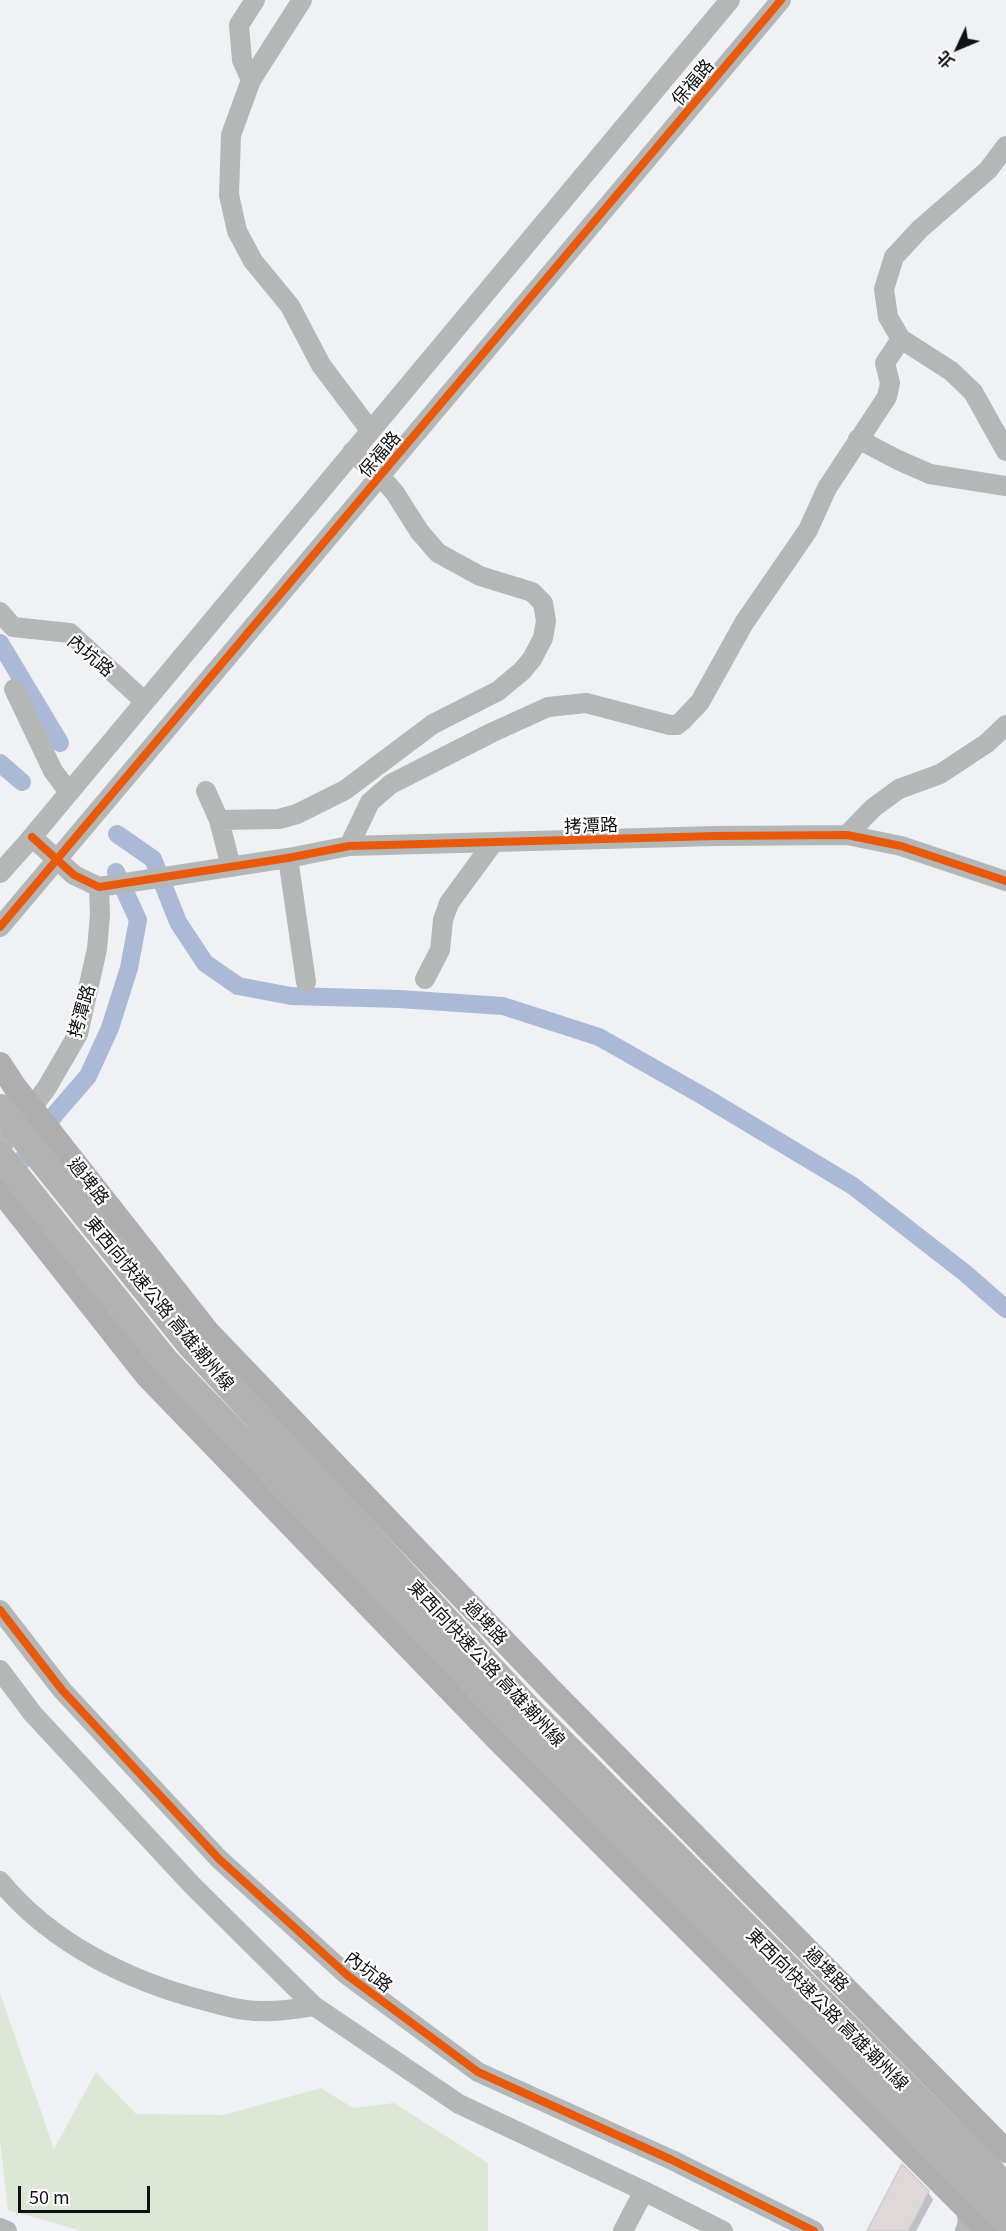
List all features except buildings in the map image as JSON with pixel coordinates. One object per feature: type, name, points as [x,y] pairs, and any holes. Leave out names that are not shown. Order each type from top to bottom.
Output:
[{"type":"highway","name":"東西向快速公路 高雄潮州線","points":[[0,1108],[190,1344],[529,1710],[1006,2187]]},
{"type":"highway","name":"東西向快速公路 高雄潮州線","points":[[0,1155],[166,1362],[515,1725],[1006,2221]]},
{"type":"main road","name":"過埤路","points":[[0,1064],[34,1112],[207,1331],[550,1689],[1006,2151]]},
{"type":"main road","points":[[0,1190],[155,1384],[965,2220],[989,2231]]},
{"type":"street","points":[[252,80],[242,60],[238,25],[255,0]]},
{"type":"street","points":[[303,0],[252,80],[231,135],[229,195],[237,231],[253,261],[290,306],[321,365],[370,430]]},
{"type":"street","name":"保福路","points":[[0,873],[730,0]]},
{"type":"street","name":"保福路","points":[[0,927],[781,0]]},
{"type":"street","points":[[1006,146],[988,170],[920,229],[894,257],[884,289],[888,317],[902,339],[951,372],[973,392],[1006,451]]},
{"type":"street","points":[[349,846],[370,802],[391,784],[548,707],[586,703],[670,725],[682,721],[700,702],[744,623],[808,530],[827,488],[887,398],[890,383],[885,363],[902,339]]},
{"type":"street","points":[[858,439],[930,474],[1006,486]]},
{"type":"street","points":[[219,820],[279,819],[297,814],[345,790],[433,724],[498,691],[522,671],[543,638],[546,621],[543,603],[532,592],[480,576],[438,553],[419,531],[395,493],[380,476],[352,452]]},
{"type":"street","name":"內坑路","points":[[0,612],[13,627],[70,633],[144,701]]},
{"type":"street","points":[[14,689],[53,771],[69,792]]},
{"type":"street","points":[[847,835],[873,807],[899,789],[940,774],[987,743],[1006,725]]},
{"type":"street","points":[[206,791],[219,820],[231,867]]},
{"type":"street","name":"拷潭路","points":[[0,1148],[34,1112],[78,1034],[97,949],[105,887],[349,846],[715,836],[847,835],[901,846],[1006,880]]},
{"type":"street","points":[[32,837],[74,875],[105,887]]},
{"type":"street","points":[[425,979],[440,950],[443,920],[449,903],[493,843]]},
{"type":"street","points":[[288,858],[306,982]]},
{"type":"street","name":"內坑路","points":[[0,1611],[62,1690],[219,1858],[347,1975],[478,2072],[672,2160],[814,2231]]},
{"type":"street","points":[[0,1670],[33,1713],[192,1886],[314,2006],[459,2104],[723,2231]]},
{"type":"street","points":[[0,1881],[42,1923],[72,1946],[122,1971],[186,1996],[244,2010],[281,2011],[314,2006]]},
{"type":"street","points":[[622,2231],[644,2191]]},
{"type":"street","points":[[0,2228],[7,2231]]},
{"type":"green space","points":[[0,1993],[54,2149],[96,2072],[136,2114],[223,2115],[321,2088],[353,2108],[394,2103],[488,2163],[488,2231],[82,2231],[8,2210],[0,2140]]},
{"type":"waterway","points":[[0,643],[60,743]]},
{"type":"waterway","points":[[0,763],[22,782]]},
{"type":"waterway","points":[[117,834],[153,859],[178,922],[205,963],[238,986],[291,996],[399,999],[503,1006],[599,1037],[853,1186],[965,1273],[1006,1309]]},
{"type":"waterway","points":[[8,1180],[56,1113],[88,1076],[110,1028],[129,968],[138,920],[116,872]]},
{"type":"cycle path","points":[[0,927],[781,0]]},
{"type":"cycle path","points":[[32,837],[74,875],[99,887],[288,858],[349,846],[715,836],[847,835],[901,846],[1006,881]]},
{"type":"cycle path","points":[[0,1610],[62,1690],[219,1859],[347,1975],[478,2072],[672,2160],[814,2231]]}]
